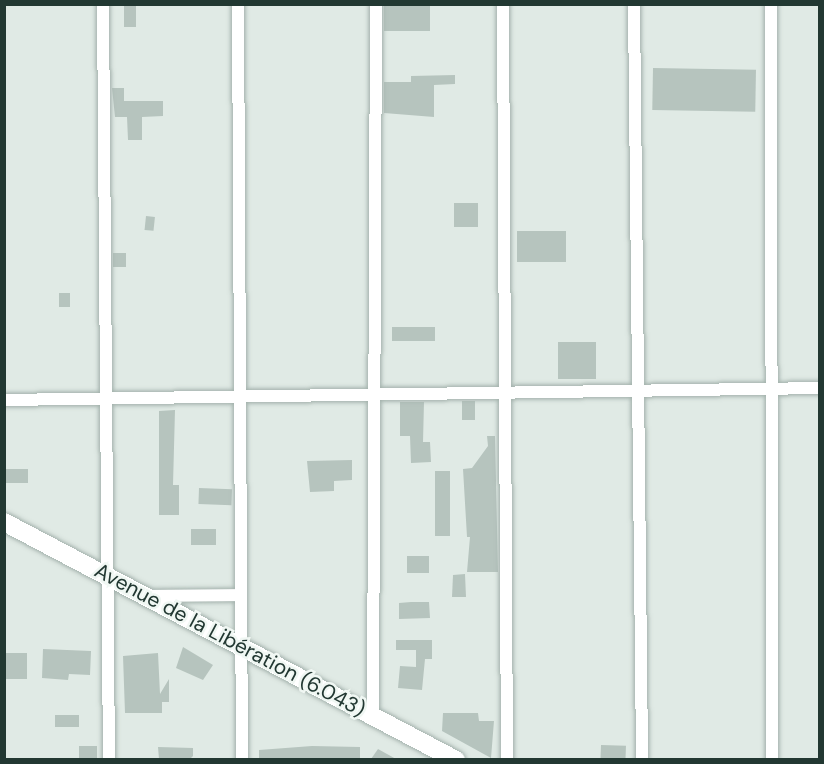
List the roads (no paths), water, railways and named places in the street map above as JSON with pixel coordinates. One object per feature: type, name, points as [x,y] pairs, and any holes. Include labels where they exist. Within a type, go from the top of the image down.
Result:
[{"type":"main road","name":"Avenue de la Libération (6.043)","points":[[4,522],[456,759]]},
{"type":"main road","points":[[423,742],[438,759]]},
{"type":"street","points":[[103,4],[109,759]]},
{"type":"street","points":[[238,4],[242,759]]},
{"type":"street","points":[[373,716],[376,4]]},
{"type":"street","points":[[503,4],[507,759]]},
{"type":"street","points":[[634,4],[636,391],[642,759]]},
{"type":"street","points":[[771,4],[771,759]]},
{"type":"street","points":[[4,400],[819,388]]},
{"type":"street","points":[[145,596],[241,595]]}]
